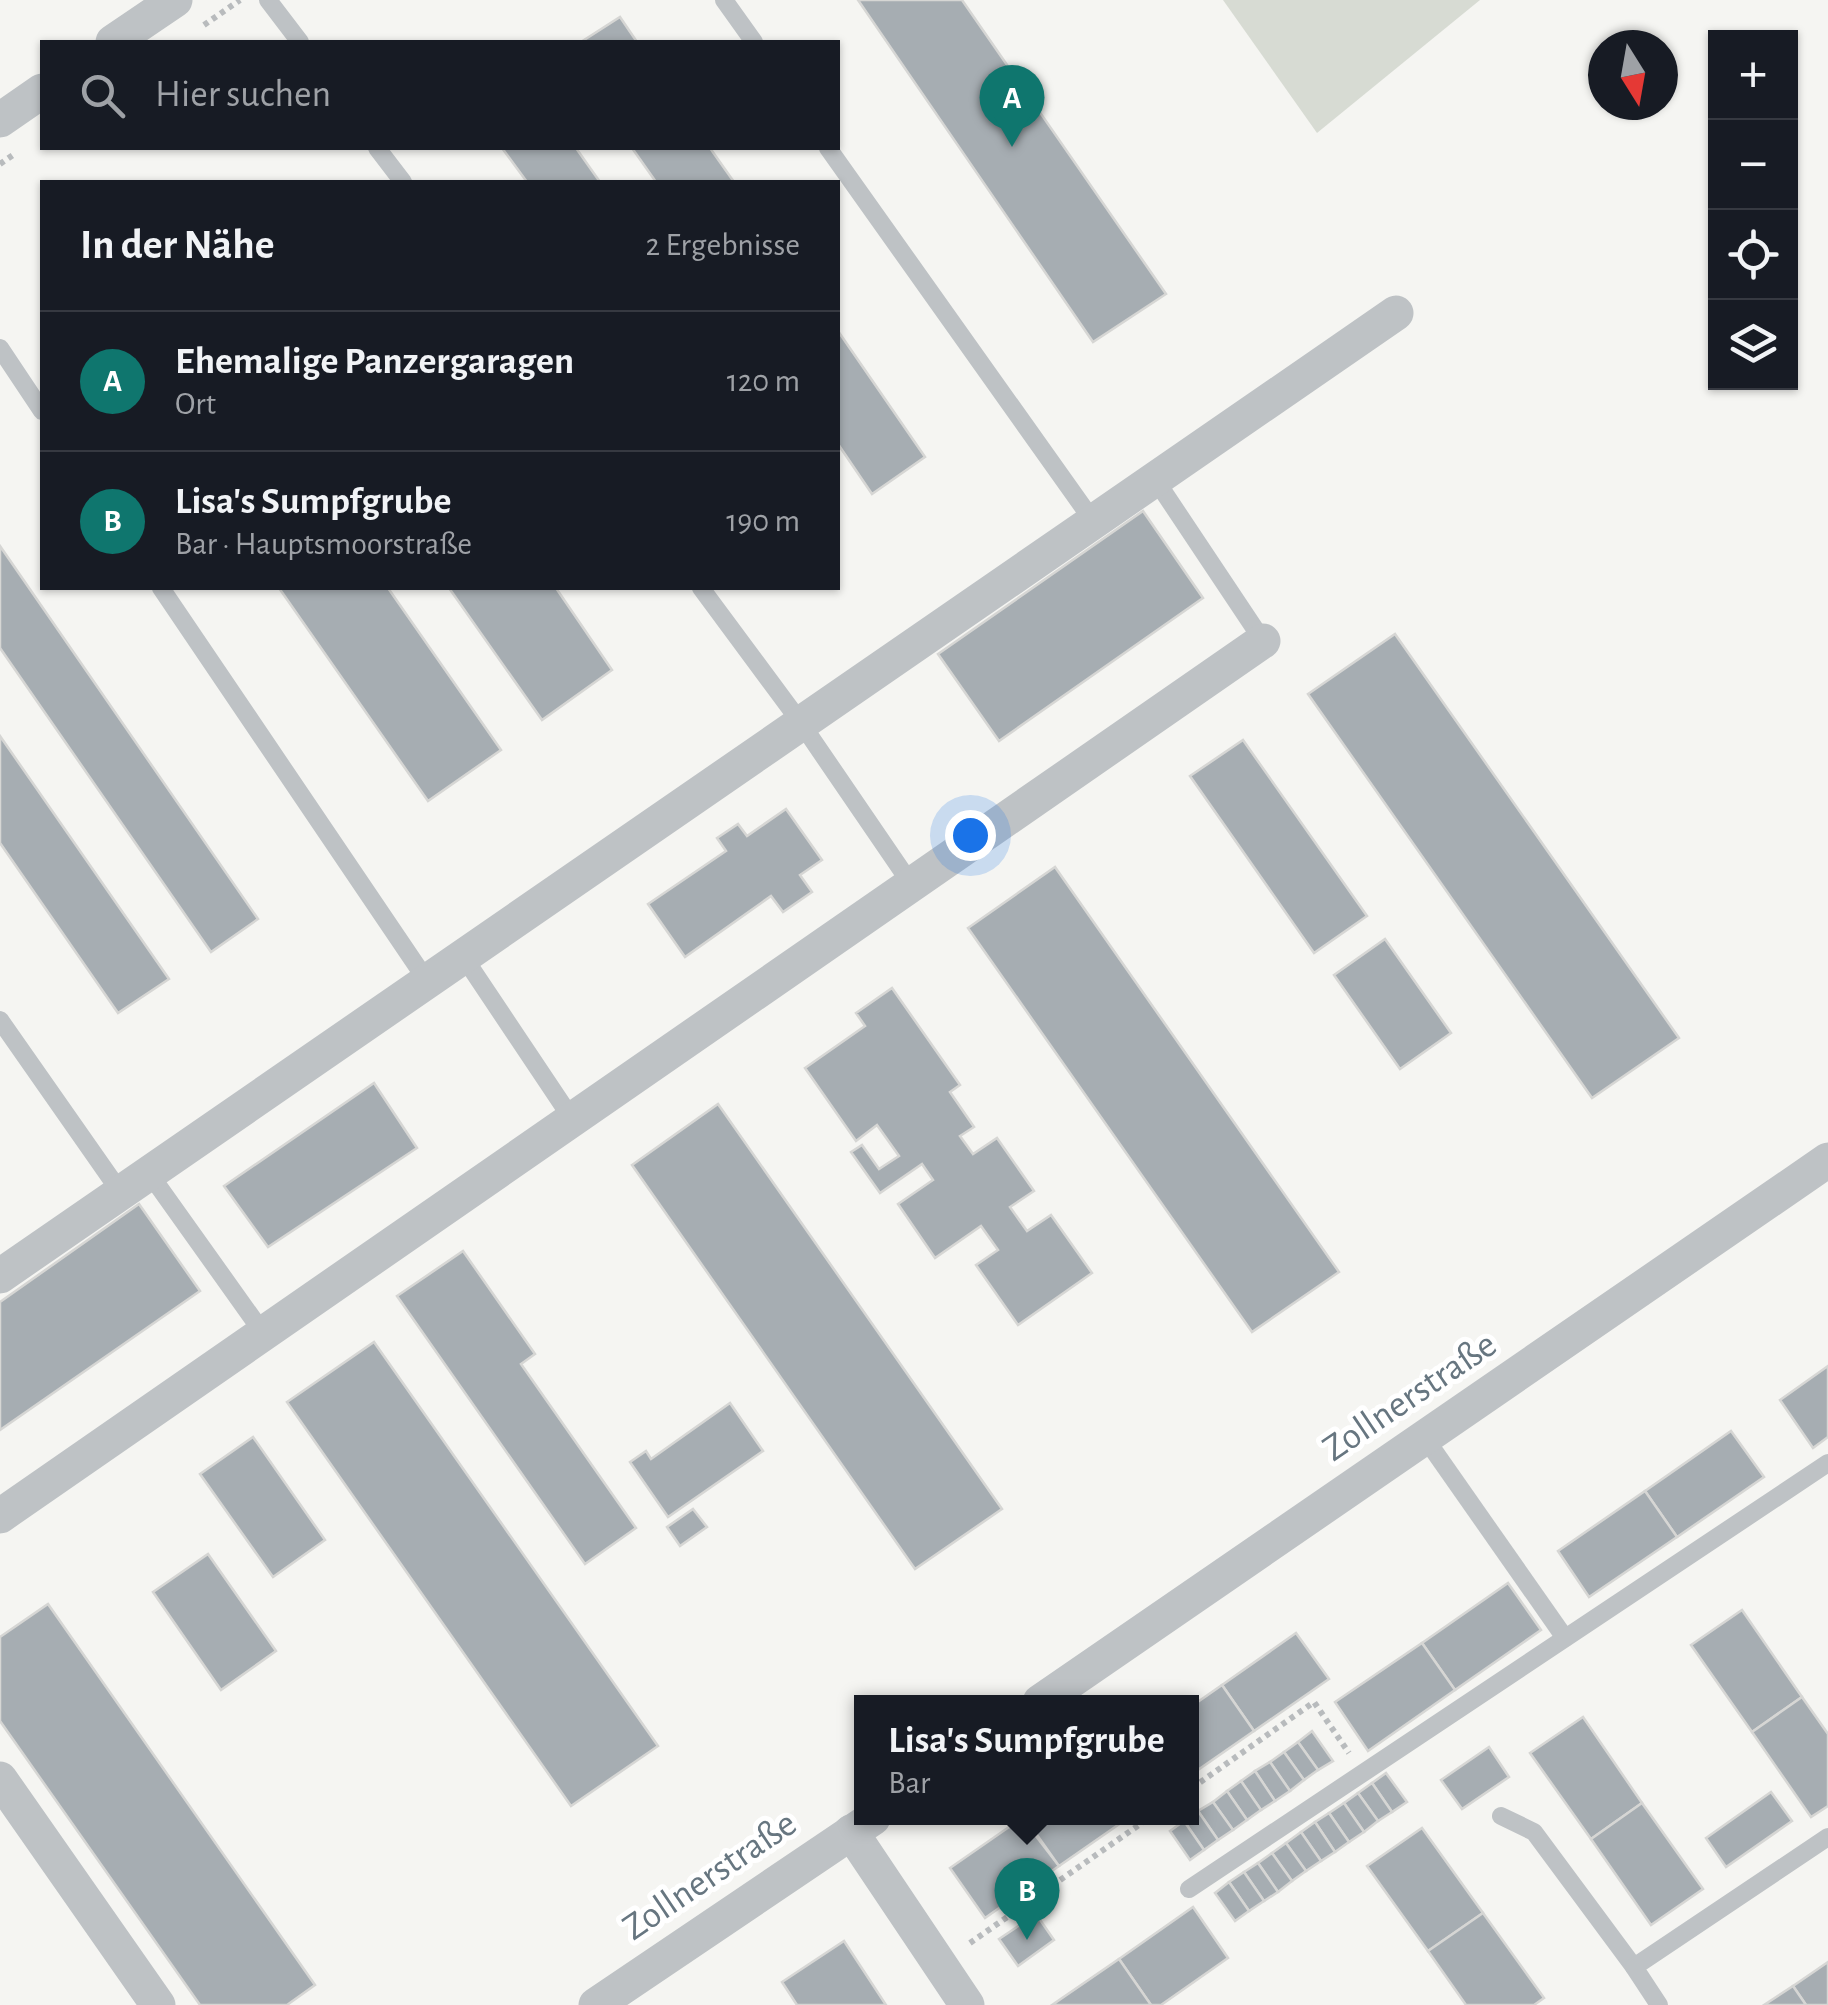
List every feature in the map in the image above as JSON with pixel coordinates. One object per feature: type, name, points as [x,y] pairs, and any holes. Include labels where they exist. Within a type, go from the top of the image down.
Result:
[{"type":"street","points":[[116,40],[175,0]]},
{"type":"street","points":[[0,120],[40,92]]},
{"type":"street","points":[[0,1276],[1396,313]]},
{"type":"street","points":[[0,1516],[1262,641]]},
{"type":"street","name":"Zollnerstraße","points":[[1050,1695],[1828,1160]]},
{"type":"street","points":[[0,1778],[158,2005]]},
{"type":"street","points":[[862,1825],[967,2005]]},
{"type":"street","name":"Zollnerstraße","points":[[596,2005],[862,1825]]},
{"type":"lane","points":[[268,0],[298,40]]},
{"type":"lane","points":[[724,0],[753,40]]},
{"type":"lane","points":[[379,150],[401,180]]},
{"type":"lane","points":[[829,150],[1093,522]]},
{"type":"lane","points":[[0,348],[40,408]]},
{"type":"lane","points":[[1155,479],[1262,641]]},
{"type":"lane","points":[[163,590],[427,982]]},
{"type":"lane","points":[[702,590],[801,723],[912,884]]},
{"type":"lane","points":[[463,956],[572,1119]]},
{"type":"lane","points":[[0,1020],[263,1333]]},
{"type":"lane","points":[[1425,1438],[1566,1638]]},
{"type":"lane","points":[[1189,1889],[1828,1463]]},
{"type":"lane","points":[[1501,1816],[1534,1832],[1659,2005]]},
{"type":"lane","points":[[1634,1967],[1828,1837]]},
{"type":"path","points":[[1199,1783],[1314,1702],[1364,1774]]},
{"type":"path","points":[[990,1929],[1139,1825]]},
{"type":"shaded area","points":[[1223,0],[1480,0],[1317,133]]},
{"type":"building","points":[[858,0],[962,0],[1166,294],[1093,342]]},
{"type":"building","points":[[620,17],[636,40],[584,40]]},
{"type":"building","points":[[503,150],[577,150],[599,180],[526,180]]},
{"type":"building","points":[[633,150],[711,150],[733,180],[655,180]]},
{"type":"building","points":[[840,334],[925,457],[872,494],[840,447]]},
{"type":"building","points":[[1143,511],[1203,598],[999,741],[938,654]]},
{"type":"building","points":[[0,546],[258,919],[211,952],[0,648]]},
{"type":"building","points":[[280,590],[389,590],[501,750],[428,801]]},
{"type":"building","points":[[450,590],[557,590],[612,670],[542,720]]},
{"type":"building","points":[[1395,634],[1679,1038],[1592,1098],[1308,694]]},
{"type":"building","points":[[0,736],[169,979],[118,1013],[0,843]]},
{"type":"building","points":[[1243,740],[1367,916],[1314,953],[1190,776]]},
{"type":"building","points":[[786,809],[822,860],[800,875],[812,892],[783,912],[771,896],[685,957],[648,904],[726,851],[717,838],[738,824],[747,836]]},
{"type":"building","points":[[1055,867],[1339,1272],[1252,1332],[968,928]]},
{"type":"building","points":[[1385,939],[1451,1033],[1400,1069],[1334,975]]},
{"type":"building","points":[[892,988],[960,1085],[950,1092],[974,1127],[960,1136],[973,1154],[997,1138],[1034,1191],[1010,1207],[1027,1231],[1051,1215],[1092,1273],[1018,1325],[976,1265],[998,1250],[981,1226],[935,1258],[898,1204],[933,1180],[922,1164],[880,1193],[851,1152],[862,1145],[879,1169],[899,1156],[877,1125],[856,1141],[805,1068],[865,1026],[856,1013]]},
{"type":"building","points":[[374,1083],[417,1148],[268,1247],[224,1186]]},
{"type":"building","points":[[718,1104],[1002,1509],[915,1569],[632,1165]]},
{"type":"building","points":[[139,1204],[200,1291],[0,1430],[0,1302]]},
{"type":"building","points":[[463,1251],[535,1354],[521,1364],[636,1528],[585,1564],[397,1296]]},
{"type":"building","points":[[374,1342],[658,1746],[571,1806],[287,1402]]},
{"type":"building","points":[[1828,1366],[1828,1437],[1813,1448],[1780,1400]]},
{"type":"building","points":[[730,1403],[763,1451],[668,1517],[630,1462],[646,1451],[651,1459]]},
{"type":"building","points":[[1731,1431],[1764,1477],[1677,1537],[1645,1491]]},
{"type":"building","points":[[253,1437],[325,1540],[273,1577],[200,1474]]},
{"type":"building","points":[[1645,1491],[1677,1537],[1589,1597],[1558,1551]]},
{"type":"building","points":[[693,1509],[707,1527],[680,1546],[667,1527]]},
{"type":"building","points":[[208,1554],[276,1651],[221,1690],[153,1592]]},
{"type":"building","points":[[1508,1583],[1541,1630],[1455,1690],[1422,1643]]},
{"type":"building","points":[[48,1604],[315,1985],[287,2005],[200,2005],[0,1721],[0,1637]]},
{"type":"building","points":[[1742,1610],[1802,1697],[1752,1732],[1691,1645]]},
{"type":"building","points":[[1296,1633],[1329,1679],[1254,1731],[1222,1685]]},
{"type":"building","points":[[1422,1643],[1455,1690],[1368,1751],[1335,1702]]},
{"type":"building","points":[[1222,1685],[1254,1731],[1199,1769],[1199,1701]]},
{"type":"building","points":[[1802,1697],[1828,1734],[1828,1806],[1811,1817],[1752,1732]]},
{"type":"building","points":[[1583,1717],[1642,1803],[1591,1839],[1530,1753]]},
{"type":"building","points":[[1312,1731],[1333,1761],[1318,1770],[1298,1742]]},
{"type":"building","points":[[1298,1742],[1318,1770],[1304,1780],[1284,1752]]},
{"type":"building","points":[[1489,1747],[1509,1777],[1462,1809],[1441,1780]]},
{"type":"building","points":[[1284,1752],[1304,1780],[1290,1791],[1270,1762]]},
{"type":"building","points":[[1270,1762],[1290,1791],[1275,1801],[1255,1771]]},
{"type":"building","points":[[1255,1771],[1275,1801],[1261,1810],[1241,1781]]},
{"type":"building","points":[[1386,1773],[1407,1802],[1392,1812],[1372,1783]]},
{"type":"building","points":[[1241,1781],[1261,1810],[1247,1820],[1227,1791]]},
{"type":"building","points":[[1372,1783],[1392,1812],[1378,1821],[1358,1793]]},
{"type":"building","points":[[1227,1791],[1247,1820],[1233,1830],[1213,1802]]},
{"type":"building","points":[[1771,1792],[1792,1821],[1726,1867],[1706,1838]]},
{"type":"building","points":[[1358,1793],[1378,1821],[1364,1832],[1344,1803]]},
{"type":"building","points":[[1213,1802],[1233,1830],[1218,1840],[1199,1810]]},
{"type":"building","points":[[1344,1803],[1364,1832],[1349,1842],[1329,1813]]},
{"type":"building","points":[[1642,1803],[1703,1889],[1651,1925],[1591,1839]]},
{"type":"building","points":[[1199,1812],[1218,1840],[1204,1850],[1187,1825],[1199,1825]]},
{"type":"building","points":[[1329,1813],[1349,1842],[1335,1852],[1315,1822]]},
{"type":"building","points":[[1315,1822],[1335,1852],[1321,1861],[1301,1832]]},
{"type":"building","points":[[1012,1825],[1027,1825],[1059,1866],[985,1918],[950,1868]]},
{"type":"building","points":[[1030,1825],[1118,1825],[1059,1866]]},
{"type":"building","points":[[1187,1825],[1204,1850],[1190,1860],[1170,1831]]},
{"type":"building","points":[[1422,1828],[1483,1913],[1428,1951],[1367,1866]]},
{"type":"building","points":[[1301,1832],[1321,1861],[1306,1871],[1286,1843]]},
{"type":"building","points":[[1286,1843],[1306,1871],[1292,1881],[1272,1853]]},
{"type":"building","points":[[1272,1853],[1292,1881],[1278,1892],[1258,1863]]},
{"type":"building","points":[[1258,1863],[1278,1892],[1264,1901],[1244,1872]]},
{"type":"building","points":[[1244,1872],[1264,1901],[1249,1911],[1229,1882]]},
{"type":"building","points":[[1229,1882],[1249,1911],[1235,1921],[1215,1893]]},
{"type":"building","points":[[1193,1907],[1228,1958],[1161,2005],[1151,2005],[1119,1959]]},
{"type":"building","points":[[1483,1913],[1544,1998],[1534,2005],[1466,2005],[1428,1951]]},
{"type":"building","points":[[1036,1914],[1054,1940],[1018,1966],[999,1939]]},
{"type":"building","points":[[844,1941],[886,2005],[797,2005],[782,1982]]},
{"type":"building","points":[[1119,1959],[1151,2005],[1052,2005]]},
{"type":"building","points":[[1828,1962],[1828,2005],[1806,2005],[1793,1986]]},
{"type":"building","points":[[1793,1986],[1806,2005],[1764,2005]]},
{"type":"place","name":"Ehemalige Panzergaragen","points":[[1012,147]]},
{"type":"place","name":"Lisa's Sumpfgrube","points":[[1027,1940]]}]
